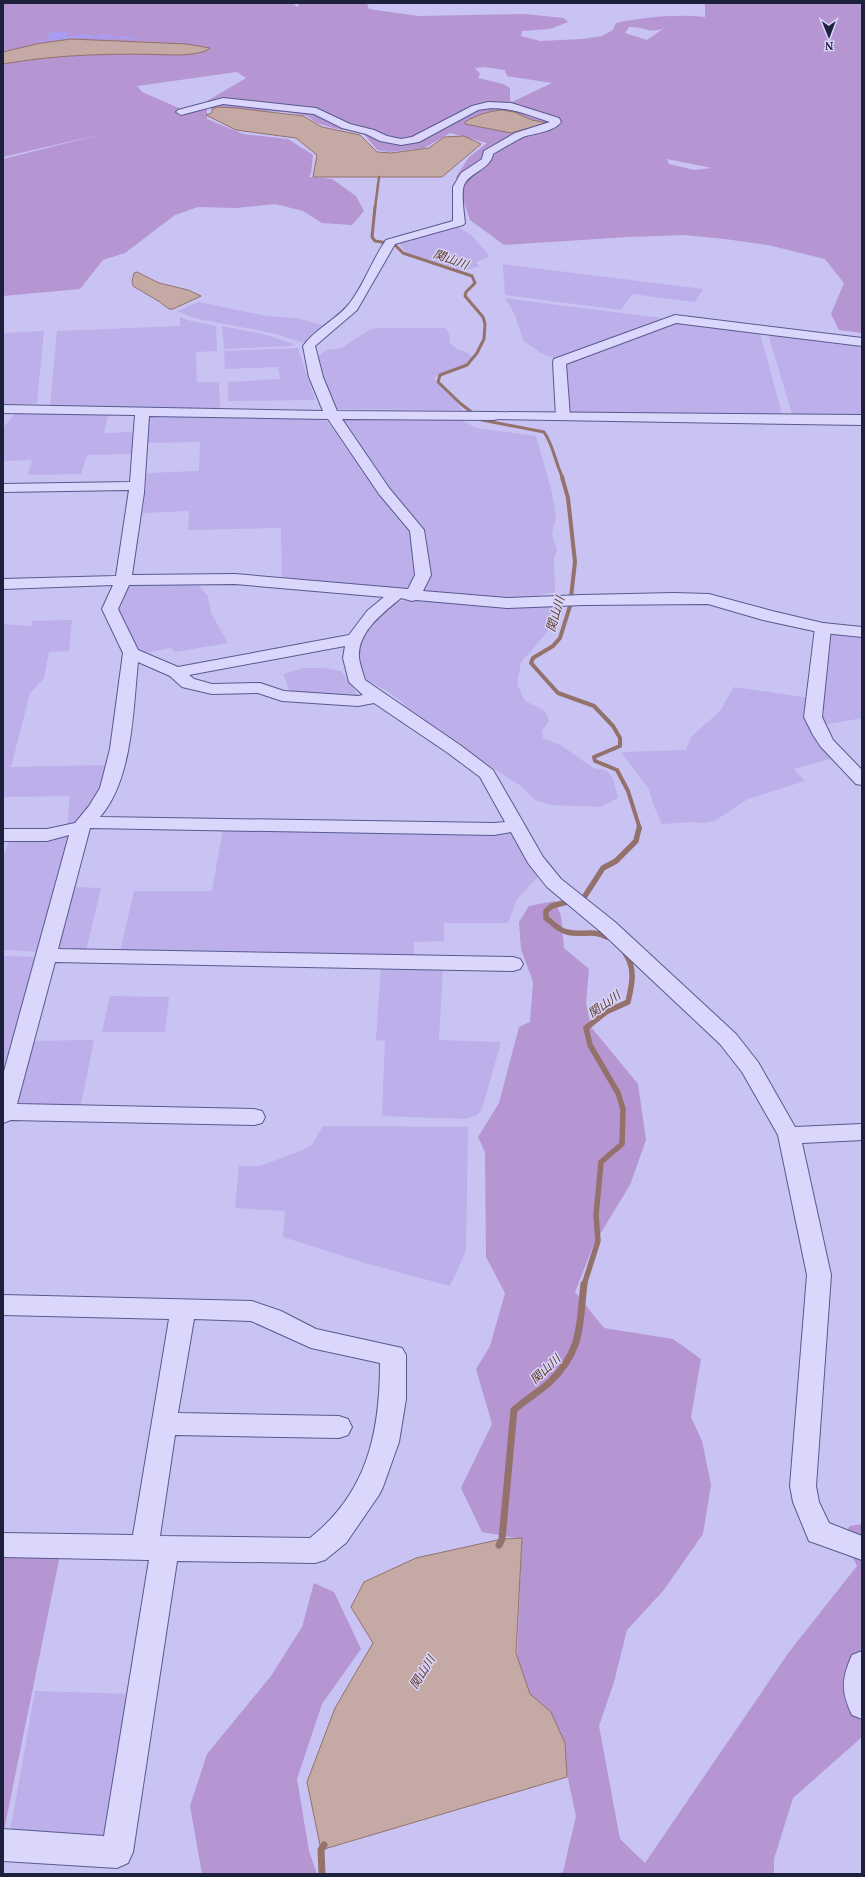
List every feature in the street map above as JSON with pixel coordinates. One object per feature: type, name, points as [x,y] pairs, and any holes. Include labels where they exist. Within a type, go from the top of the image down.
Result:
[{"type":"street","points":[[181,112],[223,101],[316,111],[346,126],[370,132],[384,139],[401,142],[415,140],[475,108],[488,105],[511,106],[555,120],[556,122],[552,125],[520,134],[502,143],[488,153],[487,160],[465,175],[458,192],[459,224],[425,231],[390,242],[380,262],[353,307],[316,338],[309,346],[316,377],[332,415],[384,491],[417,530],[421,552],[423,575],[405,595],[373,614],[354,639],[351,658],[358,682],[377,698],[454,749],[487,774],[535,859],[554,883],[608,927],[728,1039],[750,1067],[789,1135],[819,1275],[803,1486],[806,1502],[819,1532],[862,1548]]},
{"type":"street","points":[[563,417],[559,362],[675,319],[862,342]]},
{"type":"street","points":[[5,412],[143,412],[862,420]]},
{"type":"street","points":[[143,412],[139,428],[140,458],[137,486],[123,580],[110,608],[131,653],[119,749],[109,788],[97,809],[83,824],[3,1113],[254,1117]]},
{"type":"street","points":[[3,488],[137,486]]},
{"type":"street","points":[[3,584],[123,580],[235,579],[508,604],[583,600],[674,598],[709,599],[769,616],[823,628],[862,632]]},
{"type":"street","points":[[823,628],[813,717],[817,729],[831,751],[862,780]]},
{"type":"street","points":[[176,672],[248,661],[292,650],[354,639]]},
{"type":"street","points":[[131,653],[176,672],[188,683],[212,690],[260,688],[282,696],[358,701],[377,698]]},
{"type":"street","points":[[3,835],[47,835],[83,824],[494,829],[515,826]]},
{"type":"street","points":[[47,955],[513,964]]},
{"type":"street","points":[[789,1135],[862,1132]]},
{"type":"street","points":[[3,1305],[252,1311],[272,1318],[312,1338],[393,1355],[393,1399],[386,1442],[370,1486],[336,1534],[315,1551],[3,1545]]},
{"type":"street","points":[[3,1845],[117,1852],[155,1547],[165,1424],[173,1365],[183,1310]]},
{"type":"street","points":[[165,1424],[339,1427]]},
{"type":"street","points":[[862,1665],[857,1683],[862,1704]]},
{"type":"shaded area","points":[[3,3],[291,3],[298,7],[299,4],[295,3],[369,3],[367,4],[369,9],[418,16],[524,14],[564,18],[568,22],[550,29],[522,31],[521,36],[540,41],[582,39],[602,36],[613,30],[616,23],[638,19],[672,16],[705,17],[705,3],[862,3],[862,333],[839,330],[831,314],[844,283],[825,259],[768,245],[684,235],[504,245],[470,220],[456,177],[469,157],[487,143],[450,133],[424,148],[389,152],[377,150],[364,134],[333,128],[317,123],[307,116],[285,112],[207,108],[207,119],[243,134],[288,139],[313,155],[311,173],[309,177],[332,179],[356,196],[364,211],[352,225],[322,223],[303,211],[275,204],[236,208],[198,207],[175,215],[125,253],[103,260],[80,289],[3,296],[3,159],[107,133],[3,157]],"holes":[[[670,24],[647,40],[625,33],[629,27],[637,27],[648,30],[661,29]],[[484,67],[505,70],[507,76],[552,83],[512,102],[510,101],[510,88],[503,84],[478,78],[480,74],[475,68]],[[237,72],[246,78],[197,107],[186,111],[142,92],[137,86]],[[667,159],[712,168],[694,170],[669,164]]]},
{"type":"shaded area","points":[[457,226],[471,235],[488,254],[489,257],[476,262],[479,266],[464,271],[408,253],[400,246],[402,241]]},
{"type":"shaded area","points":[[503,264],[703,289],[695,302],[632,294],[621,310],[505,295]]},
{"type":"shaded area","points":[[505,298],[669,320],[559,360],[539,352],[523,340],[515,315]]},
{"type":"shaded area","points":[[199,302],[266,316],[296,318],[323,325],[304,343],[272,333],[194,318],[177,311]]},
{"type":"shaded area","points":[[180,317],[191,321],[216,326],[217,351],[196,352],[197,382],[219,382],[220,409],[50,406],[57,331],[180,326]]},
{"type":"shaded area","points":[[676,322],[760,333],[782,414],[569,412],[564,363]]},
{"type":"shaded area","points":[[222,326],[263,334],[294,344],[292,346],[224,349]]},
{"type":"shaded area","points":[[445,328],[449,334],[450,343],[457,349],[468,353],[472,358],[466,364],[443,372],[434,378],[438,384],[456,401],[462,410],[334,408],[325,387],[317,357],[327,350],[341,348],[371,329]]},
{"type":"shaded area","points":[[44,331],[37,402],[35,404],[3,404],[3,333]]},
{"type":"shaded area","points":[[773,333],[862,344],[862,416],[792,414],[769,337]]},
{"type":"shaded area","points":[[298,348],[315,400],[228,401],[228,382],[280,379],[278,367],[225,369],[224,351]]},
{"type":"shaded area","points":[[15,413],[108,415],[104,433],[133,432],[136,454],[87,455],[81,474],[28,475],[32,460],[3,461],[3,428]]},
{"type":"shaded area","points":[[151,416],[325,418],[383,500],[409,528],[413,536],[418,568],[414,582],[401,590],[282,581],[281,528],[188,530],[189,511],[143,513],[147,473],[199,471],[200,442],[146,443],[146,423]]},
{"type":"shaded area","points":[[341,419],[460,419],[476,428],[536,436],[552,493],[556,517],[552,534],[557,550],[554,558],[555,592],[525,598],[481,598],[422,593],[428,576],[429,558],[426,537],[414,518],[390,494]]},
{"type":"shaded area","points":[[197,584],[208,596],[211,613],[228,643],[175,652],[171,648],[145,653],[138,648],[116,607],[128,585]]},
{"type":"shaded area","points":[[418,600],[519,608],[554,606],[559,610],[544,636],[521,662],[517,684],[525,701],[545,711],[549,721],[542,731],[543,738],[562,746],[593,768],[606,770],[613,778],[618,798],[601,807],[552,805],[535,800],[521,786],[477,758],[448,736],[416,717],[403,703],[387,691],[364,679],[357,663],[363,640],[373,624],[390,604],[399,601]]},
{"type":"shaded area","points":[[72,620],[69,651],[49,652],[44,678],[30,693],[11,767],[108,765],[105,788],[78,822],[67,826],[70,796],[3,797],[3,624],[31,626],[32,621]]},
{"type":"shaded area","points":[[833,633],[862,636],[862,718],[824,725],[822,712],[830,635]]},
{"type":"shaded area","points":[[303,668],[324,668],[341,671],[358,695],[351,698],[291,694],[283,674]]},
{"type":"shaded area","points":[[734,687],[809,698],[817,739],[831,759],[794,769],[805,781],[748,799],[716,820],[706,823],[692,822],[662,824],[653,804],[649,789],[622,754],[624,752],[686,750],[691,737],[720,711]]},
{"type":"shaded area","points":[[223,829],[511,832],[538,877],[517,899],[508,923],[444,923],[444,941],[413,942],[415,958],[120,952],[134,891],[212,891]]},
{"type":"shaded area","points":[[70,835],[42,952],[3,950],[3,859],[9,841],[60,838]]},
{"type":"shaded area","points":[[72,887],[101,888],[86,951],[56,950]]},
{"type":"shaded area","points":[[555,901],[561,916],[564,948],[589,969],[586,1003],[591,1027],[638,1084],[646,1140],[630,1185],[594,1244],[575,1292],[604,1328],[673,1339],[701,1359],[691,1417],[702,1441],[711,1485],[703,1534],[663,1591],[627,1630],[614,1682],[599,1726],[620,1839],[645,1863],[789,1652],[857,1566],[842,1536],[850,1526],[862,1524],[862,1737],[793,1798],[774,1859],[774,1874],[557,1874],[563,1872],[576,1816],[567,1774],[565,1743],[530,1694],[517,1657],[522,1539],[482,1532],[461,1488],[492,1424],[476,1369],[490,1346],[505,1293],[486,1257],[485,1152],[478,1137],[499,1103],[519,1027],[530,1022],[533,982],[521,949],[519,922],[529,906]]},
{"type":"shaded area","points":[[3,956],[40,957],[3,1087]]},
{"type":"shaded area","points":[[381,966],[443,967],[439,1040],[501,1042],[482,1109],[477,1115],[465,1119],[382,1116],[385,1041],[376,1040]]},
{"type":"shaded area","points":[[110,996],[169,997],[165,1032],[102,1032]]},
{"type":"shaded area","points":[[94,1040],[80,1109],[11,1109],[29,1041]]},
{"type":"shaded area","points":[[323,1126],[468,1127],[466,1251],[450,1286],[365,1263],[283,1237],[285,1211],[235,1208],[239,1166],[260,1166],[311,1146]]},
{"type":"shaded area","points":[[3,1555],[60,1555],[3,1835]]},
{"type":"shaded area","points":[[314,1583],[334,1592],[361,1649],[322,1704],[297,1779],[309,1851],[317,1874],[202,1874],[190,1806],[207,1754],[271,1676],[302,1627]]},
{"type":"shaded area","points":[[35,1691],[131,1694],[108,1841],[9,1838]]},
{"type":"sand","points":[[50,33],[70,33],[65,37],[85,34],[94,36],[102,34],[109,35],[111,37],[127,36],[143,39],[72,38],[42,42],[36,41],[50,37],[48,34]]},
{"type":"water","points":[[71,39],[187,44],[210,48],[204,52],[188,54],[67,56],[3,64],[3,52],[36,44]]},
{"type":"water","points":[[217,107],[303,116],[322,127],[360,135],[377,152],[391,153],[429,148],[444,137],[464,136],[481,144],[442,177],[313,177],[317,155],[296,138],[236,130],[206,115],[212,113],[212,109]]},
{"type":"water","points":[[502,110],[514,112],[532,120],[548,123],[511,133],[465,124],[465,122],[478,115]]},
{"type":"water","points":[[137,272],[159,283],[188,290],[201,296],[173,309],[169,309],[133,286],[132,281],[134,273]]},
{"type":"water","points":[[522,1538],[516,1653],[530,1694],[551,1712],[565,1743],[567,1777],[321,1850],[307,1782],[335,1708],[373,1643],[351,1607],[364,1582],[416,1558],[502,1539]]},
{"type":"waterway","name":"関山川","points":[[375,208],[379,177]]},
{"type":"waterway","name":"関山川","points":[[375,207],[372,237],[375,241],[394,244],[403,253],[472,276],[475,283],[466,292],[465,296],[483,317],[485,324],[484,339],[477,353],[467,365],[440,375],[438,382],[461,404],[482,420],[544,432],[550,443],[563,478]]},
{"type":"waterway","name":"関山川","points":[[562,477],[568,498],[575,562],[570,606],[560,638],[553,646],[533,658],[531,663],[558,693],[594,706],[613,726],[620,738],[620,746],[594,757],[595,761],[617,770],[628,791],[640,829]]},
{"type":"waterway","name":"関山川","points":[[579,899],[583,899],[603,868],[616,861],[636,841],[639,828]]},
{"type":"waterway","name":"関山川","points":[[571,901],[552,906],[546,911],[546,918],[564,931],[572,933],[597,933],[607,937]]},
{"type":"waterway","name":"関山川","points":[[584,1285],[598,1241],[596,1215],[601,1162],[622,1144],[623,1109],[618,1093],[590,1045],[586,1028],[606,1012],[628,1002],[632,983],[632,971],[631,965],[625,953]]},
{"type":"waterway","name":"関山川","points":[[499,1545],[502,1539],[514,1410],[550,1382],[569,1359],[578,1336],[584,1284]]},
{"type":"waterway","name":"関山川","points":[[322,1874],[321,1850],[324,1845]]}]
